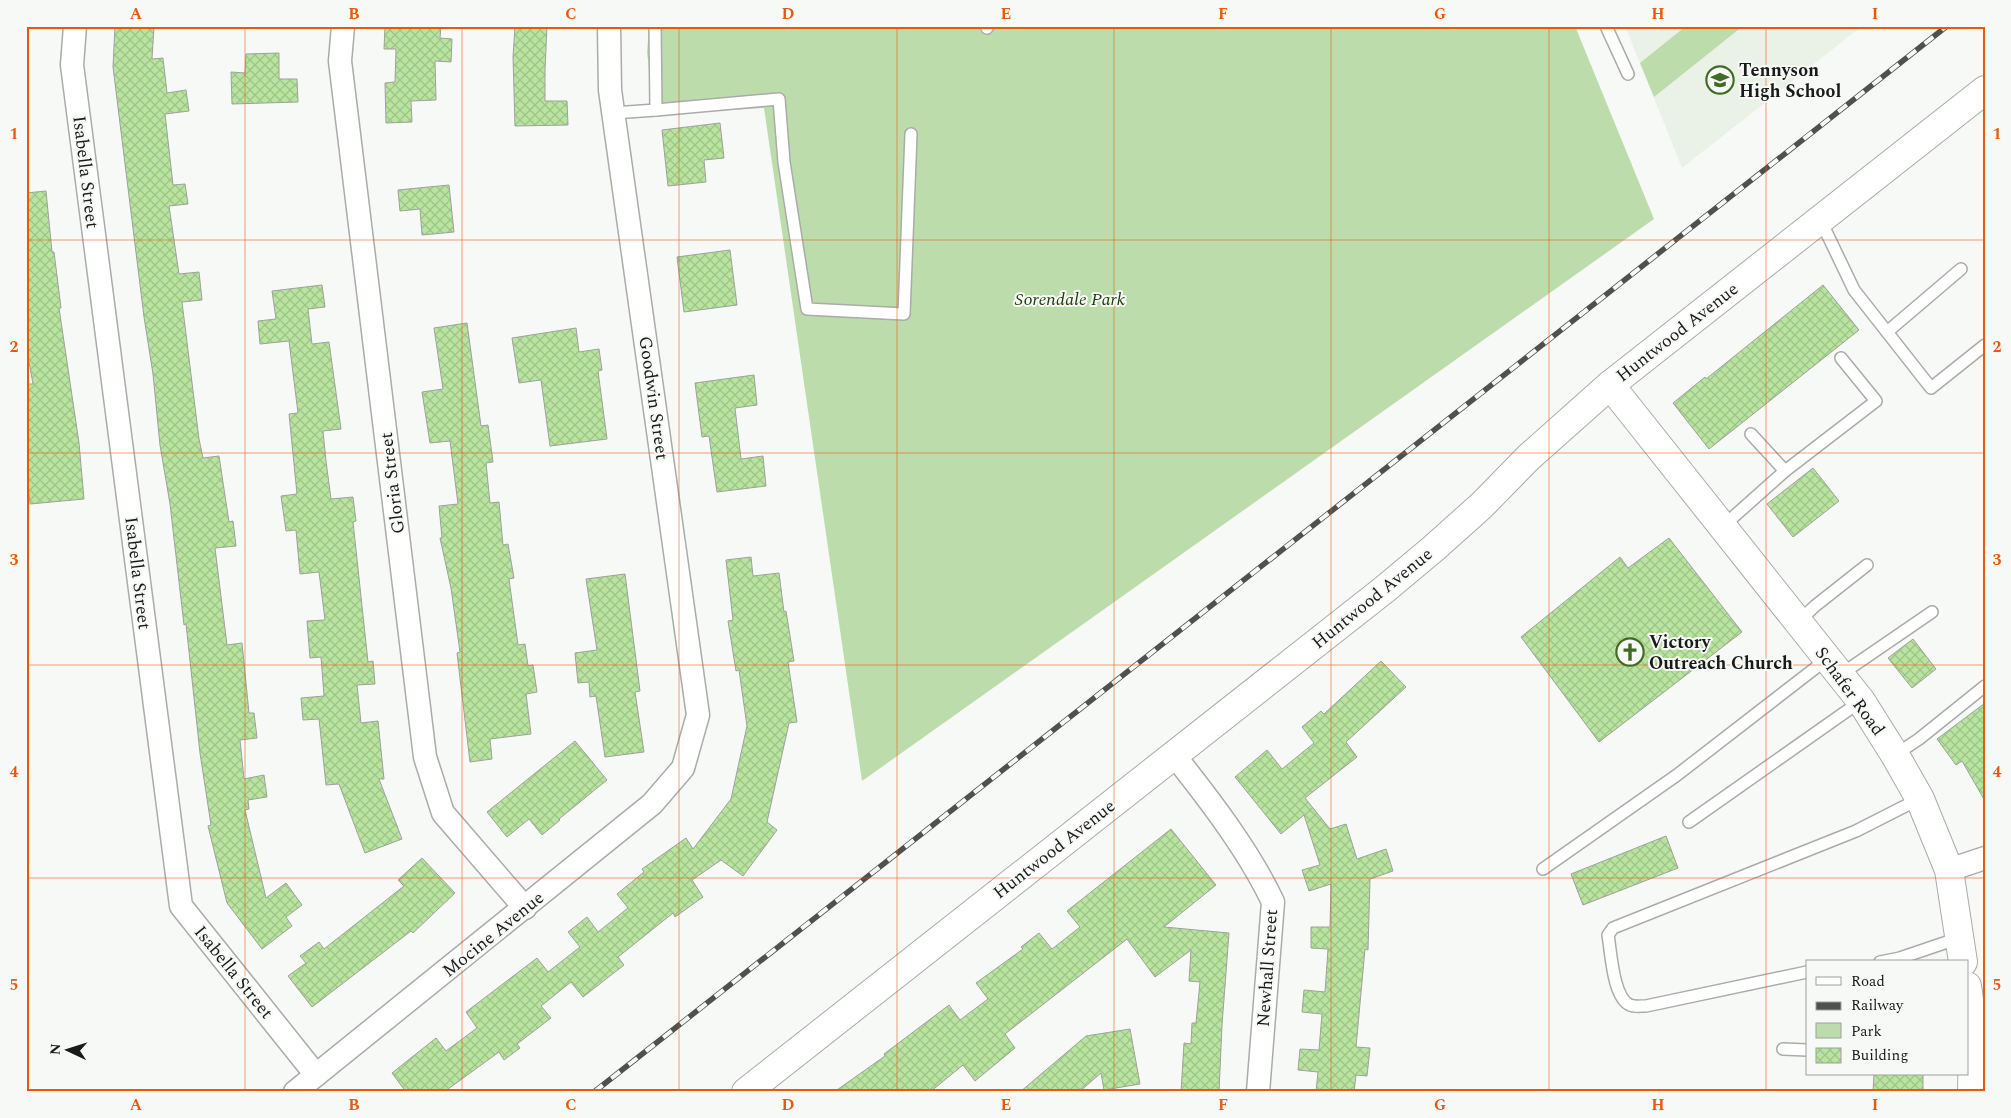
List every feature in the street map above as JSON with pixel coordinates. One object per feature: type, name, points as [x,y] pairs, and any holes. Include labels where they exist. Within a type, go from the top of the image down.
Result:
[{"type":"street","name":"Isabella Street","points":[[75,26],[72,65],[181,906],[316,1075]]},
{"type":"street","name":"Gloria Street","points":[[343,26],[340,61],[425,757],[443,812],[525,908]]},
{"type":"street","name":"Goodwin Street","points":[[609,26],[610,90],[698,715],[683,768]]},
{"type":"street","name":"Huntwood Avenue","points":[[746,1092],[1434,548],[1482,505],[1529,457],[1610,385],[1985,90]]},
{"type":"street","name":"Schafer Road","points":[[1610,385],[1861,701],[1895,755],[1920,799],[1949,870],[1961,950]]},
{"type":"street","name":"Newhall Street","points":[[1174,754],[1261,876],[1273,902],[1258,1092]]},
{"type":"street","name":"Mocine Avenue","points":[[295,1092],[652,804],[683,768]]},
{"type":"street","points":[[1949,870],[1985,858]]},
{"type":"street","points":[[1972,1092],[1970,1053],[1974,999]]},
{"type":"lane","points":[[655,26],[656,110]]},
{"type":"lane","points":[[1606,26],[1628,74]]},
{"type":"lane","points":[[613,113],[779,99],[784,162],[807,309],[904,314],[911,134]]},
{"type":"lane","points":[[1820,219],[1854,290],[1931,388],[1985,345]]},
{"type":"lane","points":[[1887,332],[1961,269]]},
{"type":"lane","points":[[1722,527],[1785,471],[1876,401],[1841,358]]},
{"type":"lane","points":[[1751,434],[1785,471]]},
{"type":"lane","points":[[1798,622],[1815,606],[1867,565]]},
{"type":"lane","points":[[1543,869],[1834,667],[1932,612]]},
{"type":"lane","points":[[1895,755],[1919,739],[1985,686]]},
{"type":"lane","points":[[1689,822],[1861,701]]},
{"type":"lane","points":[[1806,972],[1646,1006],[1631,1006],[1624,1001],[1618,990],[1608,935],[1613,928],[1856,831],[1920,799]]},
{"type":"lane","points":[[1890,960],[1961,950]]},
{"type":"lane","points":[[1783,1050],[1806,1050]]},
{"type":"shaded area","name":"Tennyson High School","points":[[1625,26],[1862,26],[1682,168]]},
{"type":"green space","name":"Sorendale Park","points":[[649,26],[1575,26],[1654,219],[862,781],[764,108],[656,115],[647,53]]},
{"type":"green space","points":[[1686,26],[1743,26],[1654,97],[1640,63]]},
{"type":"building","points":[[115,26],[154,26],[152,59],[163,58],[167,93],[186,90],[189,111],[165,114],[173,185],[185,184],[188,204],[169,206],[179,274],[199,272],[202,300],[182,302],[199,439],[203,458],[219,456],[229,522],[233,521],[236,546],[215,548],[227,645],[242,643],[249,713],[254,713],[257,738],[240,740],[244,779],[264,775],[267,797],[248,800],[249,809],[245,810],[266,898],[286,883],[302,905],[286,917],[292,926],[262,949],[227,903],[208,826],[211,825],[200,753],[186,624],[184,625],[170,504],[160,445],[153,374],[144,317],[113,67]]},
{"type":"building","points":[[385,26],[441,26],[440,38],[452,39],[451,62],[435,61],[436,100],[411,101],[412,122],[386,123],[385,83],[395,82],[396,49],[384,49]]},
{"type":"building","points":[[515,26],[547,26],[545,101],[567,101],[568,125],[515,126],[513,57]]},
{"type":"building","points":[[279,53],[279,79],[297,79],[298,102],[232,104],[231,72],[245,73],[246,54]]},
{"type":"building","points":[[720,123],[724,158],[704,160],[706,182],[668,186],[662,130]]},
{"type":"building","points":[[449,185],[454,232],[422,235],[420,209],[400,211],[398,190]]},
{"type":"building","points":[[46,191],[52,252],[54,252],[61,308],[59,308],[79,443],[84,499],[30,504],[26,461],[26,384],[33,384],[26,345],[26,193]]},
{"type":"building","points":[[730,250],[737,305],[684,312],[677,257]]},
{"type":"building","points":[[322,285],[325,307],[308,309],[312,344],[329,342],[341,429],[323,431],[331,499],[353,497],[356,521],[353,522],[368,662],[373,661],[375,684],[357,685],[361,723],[378,721],[384,779],[379,779],[402,839],[365,853],[339,784],[326,785],[319,719],[303,720],[301,698],[324,696],[321,657],[310,658],[307,621],[325,620],[319,572],[300,574],[296,530],[286,531],[281,496],[297,494],[289,414],[298,413],[289,341],[260,344],[258,321],[276,319],[272,291]]},
{"type":"building","points":[[1823,285],[1859,330],[1709,449],[1673,403],[1705,377],[1706,379]]},
{"type":"building","points":[[467,323],[481,426],[488,425],[493,462],[486,463],[490,503],[499,502],[503,545],[508,544],[514,578],[509,579],[518,645],[525,644],[528,666],[533,665],[537,692],[526,694],[531,734],[490,739],[492,759],[470,762],[457,653],[460,652],[451,588],[440,538],[442,538],[439,506],[458,504],[450,441],[430,443],[422,392],[443,389],[434,328]]},
{"type":"building","points":[[576,328],[579,352],[599,349],[602,370],[598,371],[607,439],[550,446],[541,380],[519,383],[512,338]]},
{"type":"building","points":[[754,375],[757,405],[735,408],[741,459],[763,456],[766,486],[717,492],[709,436],[702,437],[695,383]]},
{"type":"building","points":[[1813,468],[1839,501],[1793,537],[1767,504]]},
{"type":"building","points":[[1669,538],[1742,632],[1599,742],[1521,637],[1620,557],[1628,568]]},
{"type":"building","points":[[751,557],[753,576],[779,573],[784,612],[786,611],[794,661],[788,662],[797,722],[789,723],[767,822],[777,830],[743,876],[721,860],[692,880],[703,897],[675,917],[673,913],[618,957],[624,965],[583,997],[571,982],[541,1006],[551,1018],[517,1044],[520,1048],[504,1060],[499,1052],[444,1092],[406,1092],[392,1073],[436,1038],[446,1051],[477,1028],[466,1012],[537,958],[548,972],[580,947],[568,932],[587,917],[598,932],[628,908],[617,894],[644,872],[642,869],[686,838],[693,849],[731,799],[747,726],[739,670],[736,671],[728,621],[733,620],[726,560]]},
{"type":"building","points":[[625,574],[640,691],[635,692],[644,752],[605,757],[596,696],[590,697],[589,682],[578,683],[575,653],[597,650],[586,579]]},
{"type":"building","points":[[1913,639],[1936,669],[1912,688],[1888,658]]},
{"type":"building","points":[[1381,661],[1406,687],[1346,742],[1357,757],[1305,798],[1330,829],[1346,824],[1357,859],[1386,849],[1393,871],[1370,879],[1368,950],[1365,949],[1356,1047],[1370,1048],[1367,1076],[1356,1075],[1354,1092],[1316,1092],[1318,1072],[1298,1070],[1300,1049],[1319,1050],[1322,1014],[1302,1012],[1304,990],[1325,992],[1328,949],[1311,948],[1311,927],[1330,927],[1331,884],[1309,891],[1302,870],[1320,865],[1304,815],[1281,834],[1235,777],[1267,750],[1282,769],[1314,743],[1302,727],[1321,711],[1324,714]]},
{"type":"building","points":[[1985,703],[1985,801],[1962,761],[1956,765],[1937,739]]},
{"type":"building","points":[[575,741],[607,780],[542,835],[529,819],[507,837],[487,812]]},
{"type":"building","points":[[1171,829],[1216,885],[1164,927],[1229,933],[1219,1092],[1181,1092],[1184,1043],[1191,1044],[1192,1023],[1196,1023],[1200,982],[1189,981],[1191,950],[1155,977],[1127,939],[1005,1034],[1015,1048],[975,1081],[963,1065],[930,1092],[834,1092],[885,1056],[884,1054],[949,1005],[960,1020],[988,999],[976,983],[1023,949],[1021,947],[1039,933],[1052,949],[1080,927],[1067,911]]},
{"type":"building","points":[[1666,836],[1678,868],[1583,905],[1571,874]]},
{"type":"building","points":[[422,858],[455,893],[413,933],[411,931],[312,1007],[288,976],[306,963],[300,956],[319,942],[324,949],[404,886],[398,880]]},
{"type":"building","points":[[1130,1029],[1140,1084],[1104,1090],[1101,1073],[1079,1092],[1020,1092],[1086,1036]]},
{"type":"building","points":[[1874,1076],[1923,1076],[1923,1092],[1873,1092]]},
{"type":"railway","points":[[594,1092],[1947,26]]},
{"type":"place","name":"Tennyson High School","points":[[1720,80]]},
{"type":"place","name":"Victory Outreach Church","points":[[1630,652]]}]
